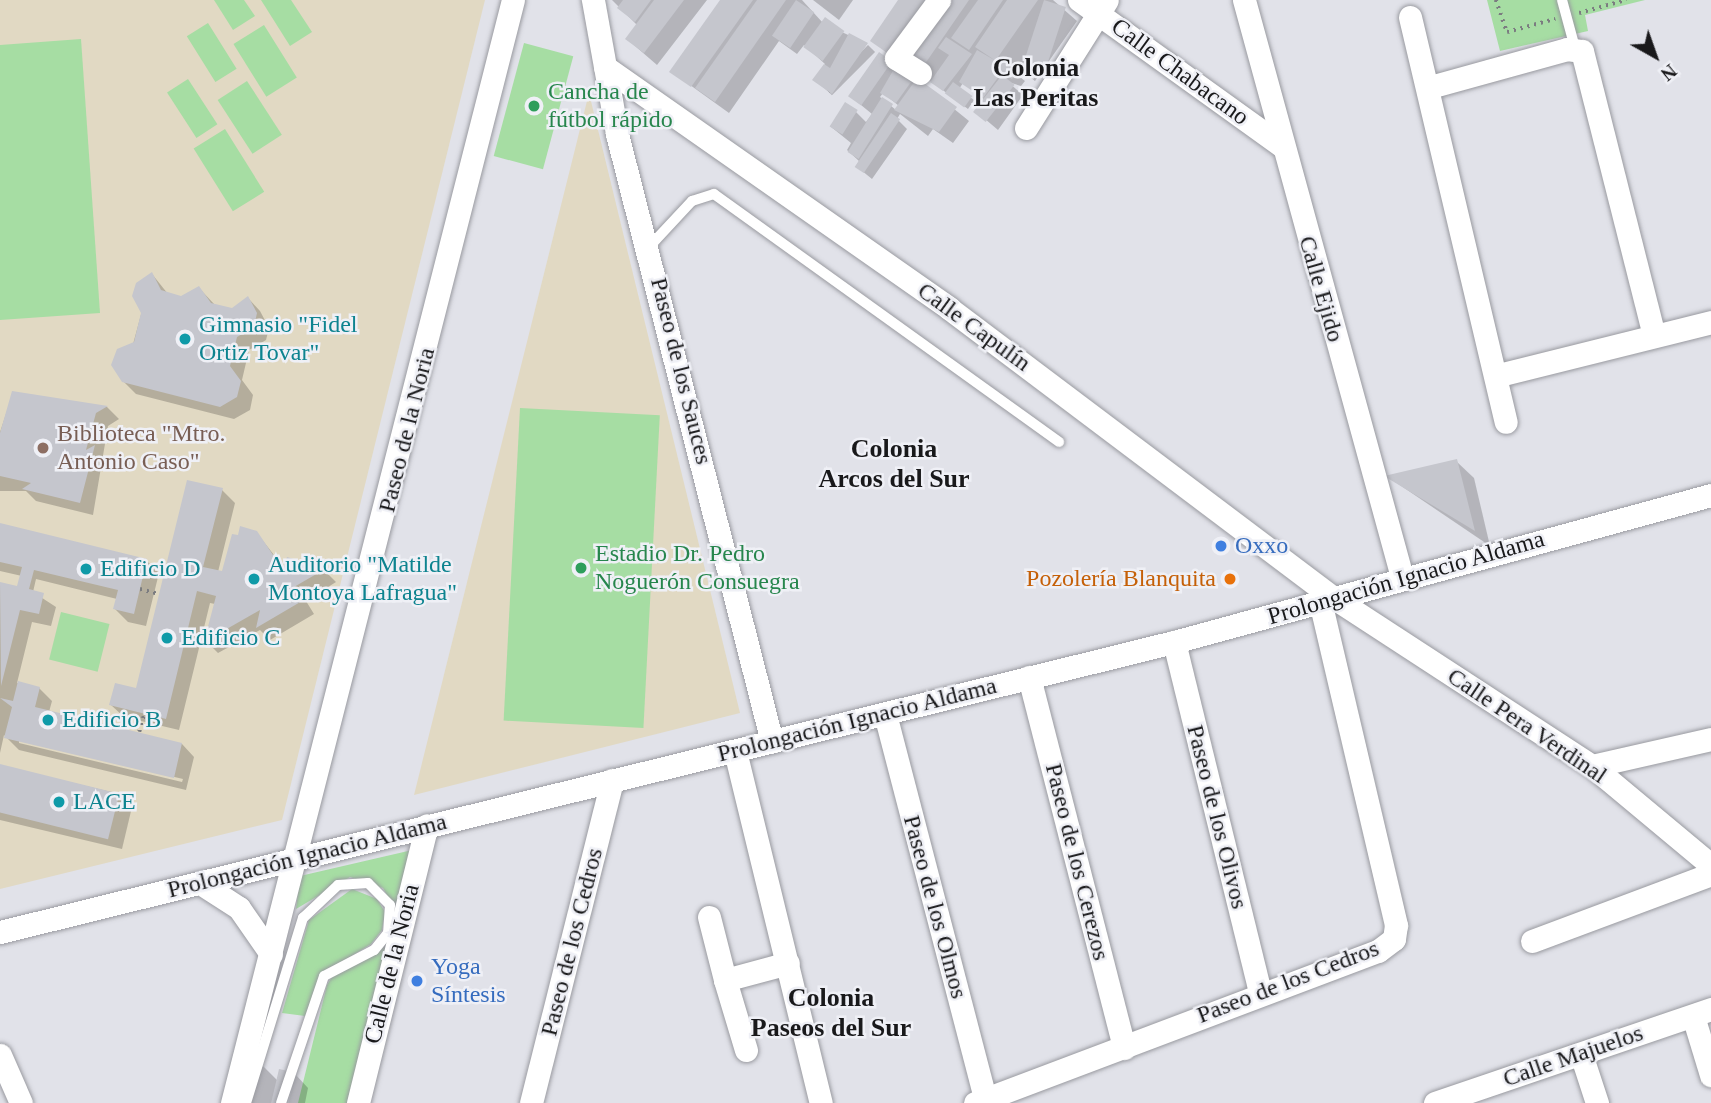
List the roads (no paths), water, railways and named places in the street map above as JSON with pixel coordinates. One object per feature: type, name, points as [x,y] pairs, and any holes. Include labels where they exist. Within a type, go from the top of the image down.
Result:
[{"type":"street","name":"Paseo de la Noria","points":[[296,859],[513,0]]},
{"type":"street","name":"Paseo de los Sauces","points":[[593,0],[605,67],[772,743]]},
{"type":"street","points":[[920,74],[896,58],[939,0]]},
{"type":"street","name":"Calle Ejido","points":[[1244,0],[1281,145],[1402,577]]},
{"type":"street","points":[[1026,128],[1095,4]]},
{"type":"street","name":"Calle Chabacano","points":[[1095,4],[1281,145]]},
{"type":"street","points":[[1410,18],[1430,87],[1499,375],[1506,422]]},
{"type":"street","points":[[1430,87],[1575,48],[1582,51],[1654,335]]},
{"type":"street","name":"Calle Capulín","points":[[605,67],[950,309],[1327,599]]},
{"type":"street","points":[[1499,375],[1711,322]]},
{"type":"street","name":"Prolongación Ignacio Aldama","points":[[0,932],[1174,642],[1402,577],[1711,495]]},
{"type":"street","name":"Calle Pera Verdinal","points":[[1327,599],[1592,766],[1711,865]]},
{"type":"street","name":"Paseo de los Cedros","points":[[980,1101],[1124,1048],[1260,991],[1378,951],[1394,939],[1396,925],[1327,599]]},
{"type":"street","name":"Paseo de los Olivos","points":[[1174,642],[1260,991]]},
{"type":"street","name":"Paseo de los Cerezos","points":[[1029,677],[1124,1048]]},
{"type":"street","name":"Paseo de los Olmos","points":[[885,714],[980,1101]]},
{"type":"street","points":[[1592,766],[1711,739]]},
{"type":"street","points":[[735,751],[821,1103]]},
{"type":"street","name":"Paseo de los Cedros","points":[[531,1103],[612,780]]},
{"type":"street","name":"Calle de la Noria","points":[[358,1103],[427,825]]},
{"type":"street","points":[[232,1103],[296,859]]},
{"type":"street","points":[[1532,941],[1711,874]]},
{"type":"street","points":[[202,884],[239,908],[271,954]]},
{"type":"street","points":[[709,917],[746,1050]]},
{"type":"street","points":[[725,980],[788,963]]},
{"type":"street","points":[[1702,1012],[1711,1075]]},
{"type":"street","name":"Calle Majuelos","points":[[1435,1103],[1702,1012]]},
{"type":"street","points":[[1581,1054],[1597,1103]]},
{"type":"street","points":[[0,1055],[21,1103]]},
{"type":"lane","points":[[1562,0],[1575,48]]},
{"type":"lane","points":[[650,246],[692,201],[714,194],[1059,442]]},
{"type":"lane","points":[[246,1103],[303,918],[338,885],[368,883],[390,905],[388,933],[373,950],[324,976],[281,1103]]},
{"type":"place","name":"Cancha de fútbol rápido","points":[[534,106]]},
{"type":"place","name":"Gimnasio \"Fidel Ortiz Tovar\"","points":[[185,339]]},
{"type":"place","name":"Biblioteca \"Mtro. Antonio Caso\"","points":[[43,448]]},
{"type":"place","name":"Oxxo","points":[[1221,546]]},
{"type":"place","name":"Estadio Dr. Pedro Noguerón Consuegra","points":[[581,568]]},
{"type":"place","name":"Edificio D","points":[[86,569]]},
{"type":"place","name":"Auditorio \"Matilde Montoya Lafragua\"","points":[[254,579]]},
{"type":"place","name":"Pozolería Blanquita","points":[[1230,579]]},
{"type":"place","name":"Edificio C","points":[[167,638]]},
{"type":"place","name":"Edificio B","points":[[48,720]]},
{"type":"place","name":"LACE","points":[[59,802]]},
{"type":"place","name":"Yoga Síntesis","points":[[417,981]]},
{"type":"district","name":"Colonia Las Peritas","points":[[1036,83]]},
{"type":"district","name":"Colonia Arcos del Sur","points":[[894,464]]},
{"type":"district","name":"Colonia Paseos del Sur","points":[[831,1013]]}]
